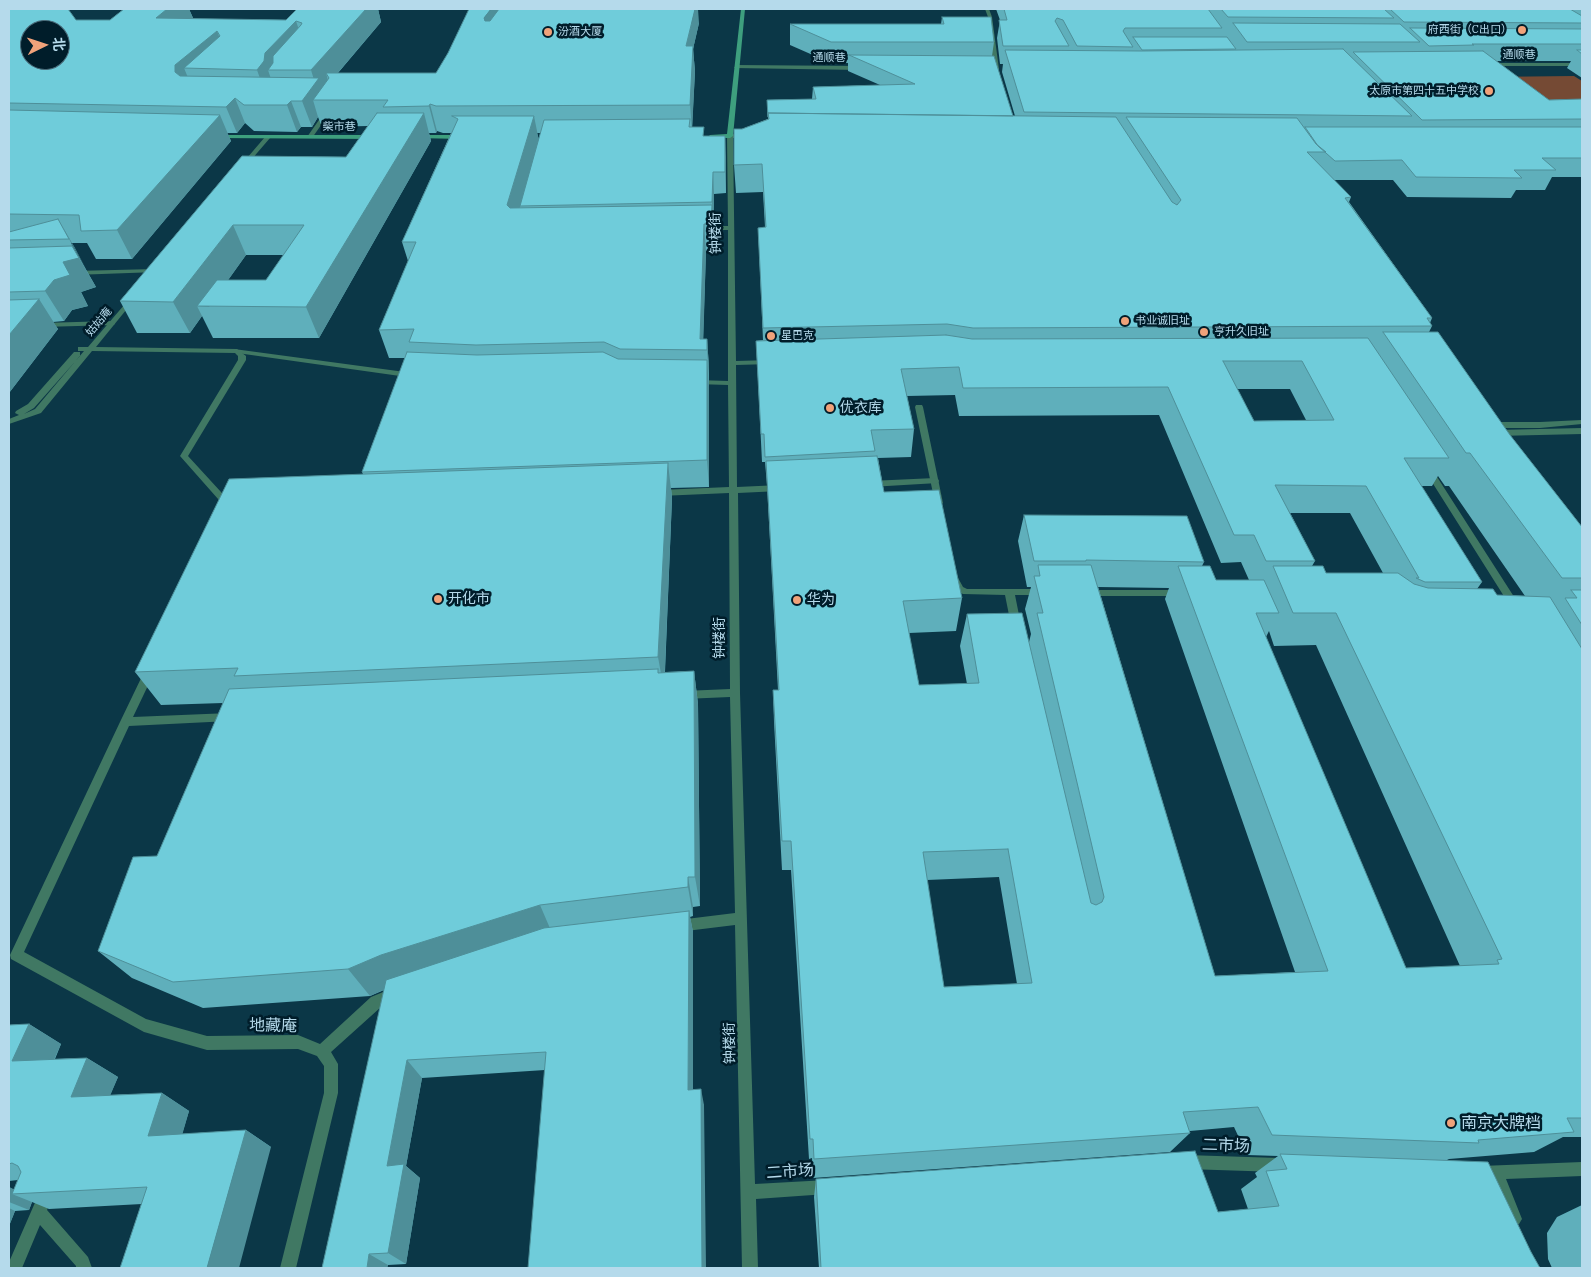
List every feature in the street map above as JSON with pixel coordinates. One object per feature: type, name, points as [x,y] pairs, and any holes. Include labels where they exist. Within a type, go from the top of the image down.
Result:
[{"type":"street","name":"钟楼街","points":[[743,9],[730,136],[735,693],[750,1268]]},
{"type":"street","points":[[987,9],[990,17],[998,76]]},
{"type":"street","name":"通顺巷","points":[[1487,65],[1582,65]]},
{"type":"street","name":"通顺巷","points":[[736,67],[872,68]]},
{"type":"street","points":[[986,68],[1005,68]]},
{"type":"street","points":[[310,138],[333,104]]},
{"type":"street","name":"柴市巷","points":[[211,136],[264,138],[377,137]]},
{"type":"street","points":[[701,136],[750,137]]},
{"type":"street","points":[[406,137],[475,137]]},
{"type":"street","points":[[451,146],[455,137]]},
{"type":"street","points":[[236,171],[264,138]]},
{"type":"street","points":[[694,228],[731,228]]},
{"type":"street","points":[[140,279],[161,264]]},
{"type":"street","points":[[68,273],[148,275]]},
{"type":"street","name":"姑姑庵","points":[[9,416],[15,419],[38,411],[85,349],[102,323],[128,294]]},
{"type":"street","name":"姑姑庵","points":[[85,349],[112,323],[136,294]]},
{"type":"street","points":[[37,326],[112,323]]},
{"type":"street","points":[[85,349],[237,351],[415,375]]},
{"type":"street","points":[[233,511],[184,456],[242,360],[242,356],[237,351]]},
{"type":"street","points":[[732,362],[780,362]]},
{"type":"street","points":[[398,392],[405,374]]},
{"type":"street","points":[[690,382],[732,383]]},
{"type":"street","points":[[919,407],[940,509]]},
{"type":"street","points":[[1484,425],[1540,425],[1582,422]]},
{"type":"street","points":[[1491,433],[1582,431]]},
{"type":"street","points":[[1422,460],[1522,616]]},
{"type":"street","points":[[859,484],[935,481]]},
{"type":"street","points":[[652,494],[792,488]]},
{"type":"street","points":[[951,564],[955,583],[960,590],[966,592],[1048,592]]},
{"type":"street","points":[[1009,592],[1019,640]]},
{"type":"street","points":[[1078,592],[1186,593]]},
{"type":"street","points":[[12,955],[156,660]]},
{"type":"street","points":[[672,696],[735,693]]},
{"type":"street","points":[[125,722],[245,716]]},
{"type":"street","points":[[668,927],[742,918]]},
{"type":"street","name":"地藏庵","points":[[12,955],[144,1026],[208,1043],[298,1042],[322,1051]]},
{"type":"street","points":[[288,1268],[331,1093],[331,1064],[322,1051],[376,1002],[402,990]]},
{"type":"street","name":"二市场","points":[[1174,1161],[1291,1166]]},
{"type":"street","points":[[1466,1172],[1496,1174],[1582,1169]]},
{"type":"street","points":[[1496,1174],[1521,1234]]},
{"type":"street","name":"二市场","points":[[749,1192],[842,1186]]},
{"type":"street","points":[[14,1268],[48,1188],[29,1188]]},
{"type":"street","points":[[38,1212],[83,1262],[84,1268]]},
{"type":"shaded area","points":[[1574,76],[1582,81],[1582,116],[1485,77]]},
{"type":"building","points":[[9,9],[68,9],[76,20],[110,20],[124,9],[167,9],[156,18],[286,20],[297,9],[366,9],[311,70],[268,70],[273,63],[273,56],[301,25],[302,23],[296,21],[265,53],[264,61],[257,70],[184,68],[220,36],[217,31],[175,65],[175,72],[180,76],[319,78],[302,101],[291,101],[287,105],[244,105],[235,98],[226,107],[9,103]]},
{"type":"building","points":[[469,9],[491,9],[484,18],[485,21],[490,21],[499,9],[695,9],[686,46],[693,46],[690,105],[436,106],[430,104],[429,106],[383,107],[388,100],[313,100],[329,78],[326,73],[436,73]]},
{"type":"building","points":[[1004,9],[1208,9],[1222,28],[1125,28],[1123,31],[1133,47],[1077,46],[1063,20],[1057,18],[1055,21],[1069,46],[1003,46],[999,20],[1007,20]]},
{"type":"building","points":[[1221,9],[1384,9],[1394,18],[1228,17]]},
{"type":"building","points":[[1390,9],[1570,9],[1582,16],[1582,23],[1404,22]]},
{"type":"building","points":[[942,17],[991,17],[994,42],[831,42],[790,24],[944,24]]},
{"type":"building","points":[[1233,23],[1400,24],[1420,42],[1247,42]]},
{"type":"building","points":[[1410,28],[1582,29],[1582,44],[1429,46]]},
{"type":"building","points":[[1133,37],[1227,37],[1236,49],[1142,50]]},
{"type":"building","points":[[1343,49],[1412,116],[1024,112],[1005,50],[1141,51]]},
{"type":"building","name":"太原市第四十五中学校","points":[[1483,51],[1549,100],[1582,99],[1582,119],[1422,120],[1353,52]]},
{"type":"building","points":[[849,55],[994,56],[1013,116],[768,113],[768,117],[767,100],[816,99],[813,87],[915,84]]},
{"type":"building","points":[[9,110],[220,115],[117,230],[81,231],[79,215],[9,214]]},
{"type":"building","points":[[377,113],[424,113],[306,307],[197,306],[217,280],[266,280],[304,225],[233,225],[173,302],[120,301],[242,156],[346,157]]},
{"type":"building","points":[[768,113],[1116,117],[1172,202],[1177,205],[1181,200],[1126,117],[1297,118],[1316,144],[1326,152],[1307,152],[1351,197],[1345,198],[1432,318],[1427,318],[1432,326],[973,328],[947,324],[763,328],[758,228],[766,227],[762,164],[734,165],[734,129],[742,129],[769,119]]},
{"type":"building","points":[[452,116],[534,116],[507,205],[510,208],[712,205],[711,224],[704,224],[700,339],[707,339],[707,350],[620,349],[604,342],[476,345],[409,342],[414,329],[379,330],[416,242],[402,242],[458,119]]},
{"type":"building","points":[[690,119],[689,127],[704,127],[703,136],[725,136],[725,172],[713,172],[712,202],[520,206],[544,120]]},
{"type":"building","points":[[1305,127],[1582,127],[1582,158],[1542,158],[1556,170],[1514,170],[1522,178],[1416,177],[1402,160],[1335,161],[1318,146]]},
{"type":"building","points":[[58,219],[69,239],[9,240],[9,232]]},
{"type":"building","points":[[72,246],[79,258],[63,262],[70,275],[54,280],[45,291],[9,292],[9,248]]},
{"type":"building","points":[[39,299],[9,335],[9,300]]},
{"type":"building","points":[[1383,332],[1438,332],[1510,435],[1582,527],[1582,578],[1562,578],[1470,453],[1466,453]]},
{"type":"building","points":[[946,335],[972,339],[1368,338],[1449,458],[1404,458],[1482,582],[1425,582],[1416,578],[1419,578],[1366,486],[1275,485],[1315,561],[1266,561],[1254,535],[1234,535],[1168,387],[963,388],[959,367],[901,369],[914,429],[871,430],[875,451],[765,457],[764,434],[761,434],[756,341]],"holes":[[[1223,361],[1302,361],[1334,420],[1254,421]]]},
{"type":"building","points":[[407,352],[477,355],[603,352],[618,359],[707,360],[707,460],[362,472]]},
{"type":"building","points":[[877,456],[884,492],[939,490],[962,598],[903,601],[919,685],[979,683],[967,614],[1022,613],[1091,903],[1096,905],[1102,902],[1104,897],[1037,613],[1043,613],[1034,576],[1040,576],[1038,565],[1091,565],[1215,976],[1328,971],[1178,566],[1210,566],[1216,580],[1264,580],[1279,613],[1256,613],[1406,968],[1499,964],[1497,960],[1502,959],[1336,613],[1293,613],[1273,566],[1323,566],[1326,573],[1398,573],[1414,584],[1428,588],[1493,589],[1497,595],[1550,597],[1582,649],[1582,1118],[1567,1118],[1574,1132],[1478,1140],[1479,1143],[1272,1135],[1258,1107],[1183,1112],[1190,1133],[814,1159],[813,1139],[810,1139],[791,841],[782,841],[773,690],[779,690],[766,461]],"holes":[[[1008,849],[1032,983],[944,987],[923,852]]]},
{"type":"building","name":"开化市","points":[[668,463],[658,657],[234,676],[238,668],[135,672],[229,479]]},
{"type":"building","points":[[1024,515],[1187,516],[1204,562],[1034,561]]},
{"type":"building","points":[[1571,590],[1582,590],[1582,625],[1565,598],[1577,598]]},
{"type":"building","points":[[658,669],[658,673],[694,671],[695,877],[688,877],[688,887],[540,905],[381,955],[348,969],[173,982],[98,951],[133,857],[157,856],[229,689]]},
{"type":"building","points":[[689,911],[688,1090],[701,1089],[702,1268],[528,1268],[546,1052],[407,1060],[387,1166],[404,1164],[388,1253],[369,1254],[367,1268],[322,1268],[386,980],[544,928]]},
{"type":"building","points":[[29,1024],[12,1061],[87,1058],[71,1097],[162,1093],[148,1136],[246,1130],[207,1268],[120,1268],[147,1187],[12,1194],[21,1172],[18,1166],[12,1163],[9,1164],[9,1025]]},
{"type":"building","points":[[1195,1151],[1218,1212],[1279,1206],[1266,1171],[1287,1169],[1280,1154],[1488,1162],[1540,1268],[821,1268],[816,1179]]},
{"type":"place","name":"府西街（C出口）","points":[[1522,30]]},
{"type":"place","name":"汾酒大厦","points":[[548,32]]},
{"type":"place","name":"太原市第四十五中学校","points":[[1489,91]]},
{"type":"place","name":"书业诚旧址","points":[[1125,321]]},
{"type":"place","name":"亨升久旧址","points":[[1204,332]]},
{"type":"place","name":"星巴克","points":[[771,336]]},
{"type":"place","name":"优衣库","points":[[830,408]]},
{"type":"place","name":"开化市","points":[[438,599]]},
{"type":"place","name":"华为","points":[[797,600]]},
{"type":"place","name":"南京大牌档","points":[[1451,1123]]}]
